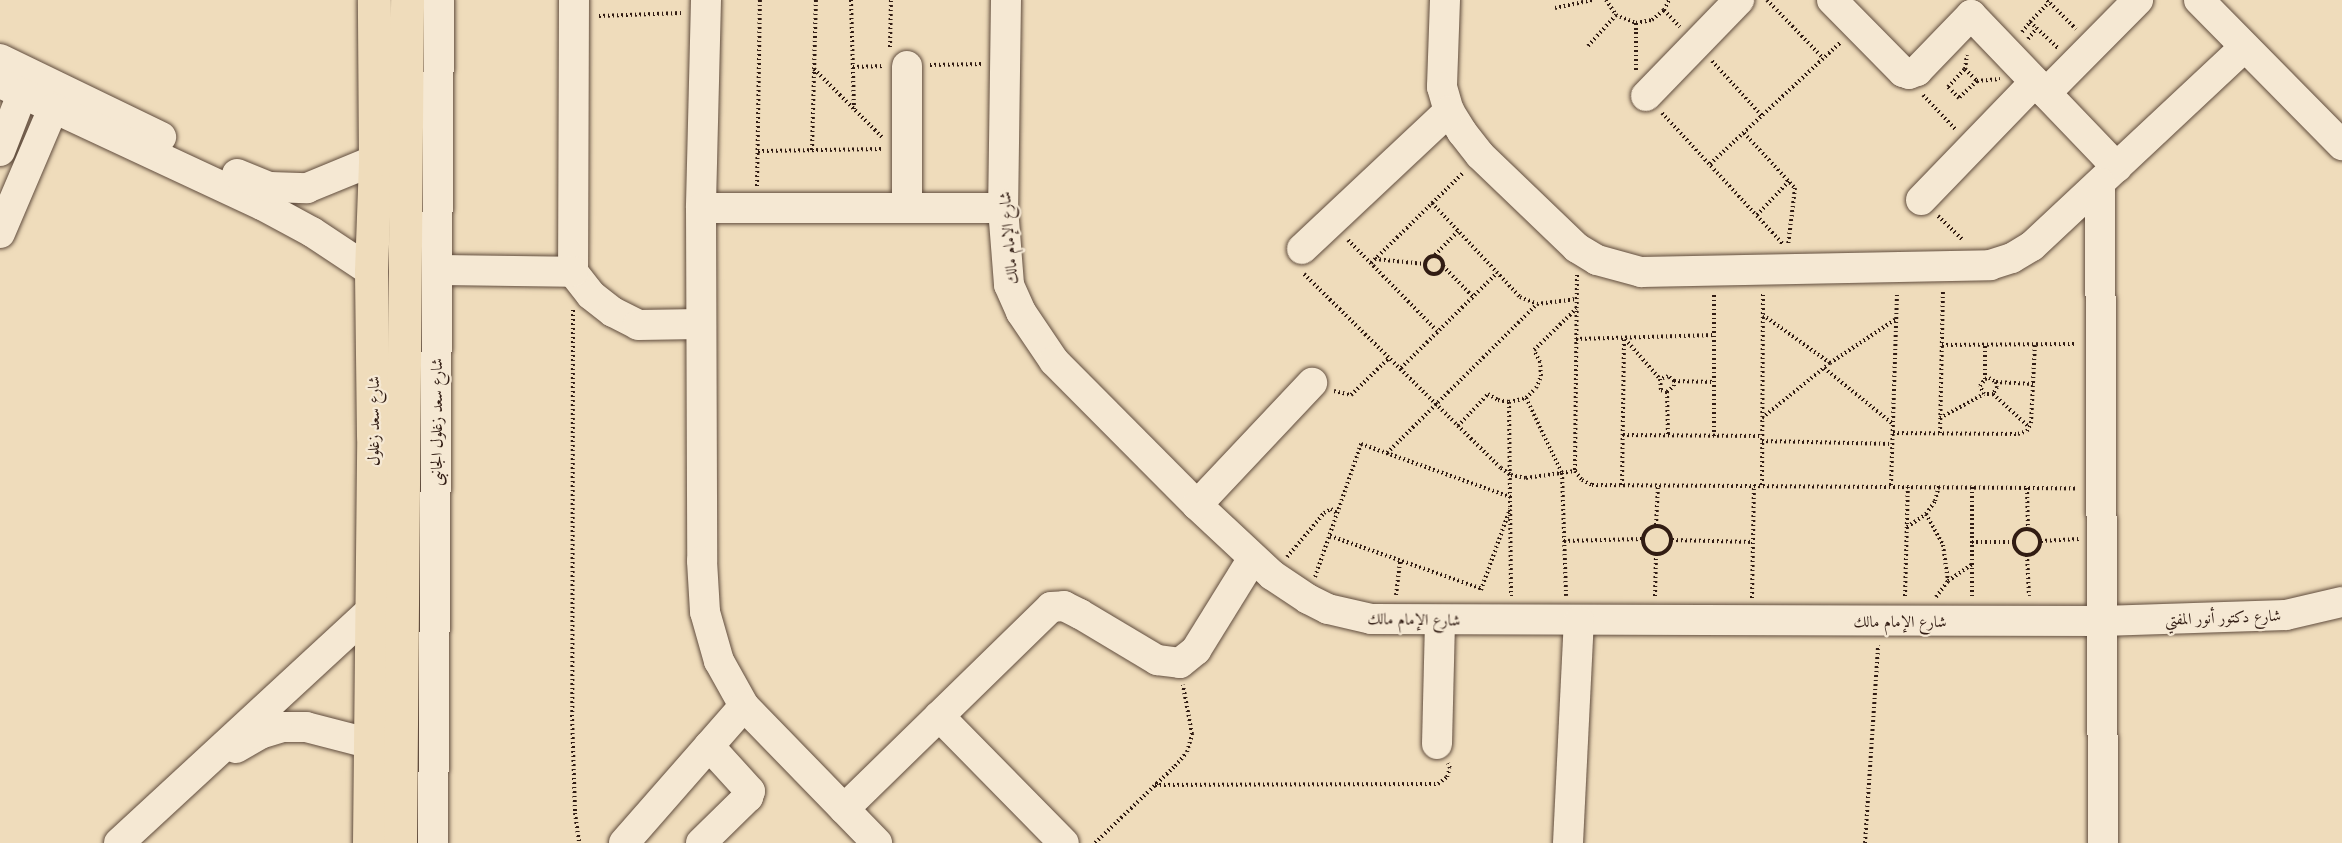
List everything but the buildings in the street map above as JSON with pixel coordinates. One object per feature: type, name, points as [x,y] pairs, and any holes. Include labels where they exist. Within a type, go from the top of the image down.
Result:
[{"type":"main road","name":"شارع سعد زغلول","points":[[374,0],[375,160],[371,271],[388,436],[400,843]]},
{"type":"main road","name":"شارع سعد زغلول","points":[[369,843],[370,611],[388,436],[407,0]]},
{"type":"street","name":"شارع سعد زغلول الجانبى","points":[[433,843],[439,0]]},
{"type":"street","name":"شارع الإمام مالك","points":[[1006,0],[1003,208],[1009,285],[1036,338],[1074,383],[1197,505],[1263,566],[1308,599],[1349,616],[1394,620],[2102,621]]},
{"type":"street","points":[[1445,0],[1442,87],[1449,111],[1480,155],[1577,248],[1597,260],[1641,272],[1763,269],[1797,258],[1898,267],[1990,265],[2012,258],[2032,246],[2245,47]]},
{"type":"street","points":[[1646,96],[1739,0]]},
{"type":"street","points":[[1832,0],[1903,72],[1917,71],[1971,15],[2041,88],[2108,175],[2101,343],[2103,843]]},
{"type":"street","points":[[1921,200],[1971,148],[2093,46],[2138,0]]},
{"type":"street","points":[[2199,0],[2342,145]]},
{"type":"street","points":[[706,6],[701,208],[702,561],[705,612],[719,661],[744,706],[877,843]]},
{"type":"street","points":[[574,8],[573,272],[591,295],[613,312],[638,325],[701,324]]},
{"type":"street","points":[[0,59],[253,181],[270,187],[307,188],[375,160]]},
{"type":"street","points":[[898,61],[901,149],[907,208]]},
{"type":"street","points":[[0,151],[11,89],[278,214],[312,232],[371,271]]},
{"type":"street","points":[[0,233],[53,109]]},
{"type":"street","points":[[1302,249],[1449,111]]},
{"type":"street","points":[[701,208],[1003,208]]},
{"type":"street","points":[[438,270],[573,272]]},
{"type":"street","points":[[1197,505],[1312,383]]},
{"type":"street","points":[[844,809],[1050,607],[1057,605],[1080,614],[1157,660],[1180,663],[1196,650],[1263,566]]},
{"type":"street","name":"شارع دكتور أنور المفتي","points":[[2102,621],[2286,615],[2342,602]]},
{"type":"street","points":[[119,843],[370,611]]},
{"type":"street","points":[[1437,744],[1440,620]]},
{"type":"street","points":[[1568,843],[1573,621]]},
{"type":"street","points":[[624,843],[744,706]]},
{"type":"street","points":[[939,716],[1064,843]]},
{"type":"street","points":[[135,843],[239,745],[260,734],[282,728],[306,727],[368,744]]},
{"type":"street","points":[[701,843],[748,797],[750,791],[708,746]]},
{"type":"path","points":[[757,207],[760,0]]},
{"type":"path","points":[[812,150],[816,0]]},
{"type":"path","points":[[851,0],[854,109]]},
{"type":"path","points":[[891,0],[898,61]]},
{"type":"path","points":[[1555,8],[1592,0]]},
{"type":"path","points":[[1606,0],[1616,15],[1636,23],[1652,20],[1664,10],[1669,0]]},
{"type":"path","points":[[1767,0],[1823,58]]},
{"type":"path","points":[[2030,22],[2037,28],[2027,40],[2020,34],[2030,22],[2048,1],[2093,46]]},
{"type":"path","points":[[574,8],[706,6]]},
{"type":"path","points":[[1588,46],[1616,15]]},
{"type":"path","points":[[1636,23],[1636,82],[1646,96],[1797,258]]},
{"type":"path","points":[[1710,164],[1858,26]]},
{"type":"path","points":[[814,69],[854,109],[901,149]]},
{"type":"path","points":[[1965,69],[1977,81],[1959,98],[1948,87],[1965,69]]},
{"type":"path","points":[[1903,72],[1971,148]]},
{"type":"path","points":[[1744,133],[1795,188],[1797,258]]},
{"type":"path","points":[[758,152],[901,149]]},
{"type":"path","points":[[1373,261],[1480,155]]},
{"type":"path","points":[[1757,215],[1789,181]]},
{"type":"path","points":[[1921,200],[1990,265]]},
{"type":"path","points":[[1432,203],[1520,297],[1537,304],[1577,299]]},
{"type":"path","points":[[1331,222],[1373,261],[1437,331]]},
{"type":"path","points":[[1425,264],[1430,256],[1435,255],[1458,231]]},
{"type":"path","points":[[1577,248],[1575,471],[1582,480],[1592,485],[1908,485],[2102,488]]},
{"type":"path","points":[[1302,249],[1297,259],[1298,268],[1510,475],[1526,478],[1575,471]]},
{"type":"path","points":[[1435,255],[1473,297]]},
{"type":"path","points":[[1373,261],[1425,264]]},
{"type":"path","points":[[1425,264],[1428,272],[1433,274],[1442,270],[1443,266]]},
{"type":"path","points":[[1940,433],[1944,266]]},
{"type":"path","points":[[1891,485],[1898,267]]},
{"type":"path","points":[[1762,485],[1763,269]]},
{"type":"path","points":[[1714,270],[1714,436]]},
{"type":"path","points":[[573,272],[572,715],[575,813],[579,843]]},
{"type":"path","points":[[1401,368],[1497,273]]},
{"type":"path","points":[[1387,453],[1537,304]]},
{"type":"path","points":[[1458,426],[1488,394],[1498,400],[1509,402],[1526,398],[1536,388],[1541,376],[1540,362],[1534,350],[1576,308]]},
{"type":"path","points":[[1763,315],[1830,363]]},
{"type":"path","points":[[1762,418],[1830,363],[1896,319]]},
{"type":"path","points":[[1576,339],[1714,335]]},
{"type":"path","points":[[1624,338],[1660,379],[1661,390],[1667,392]]},
{"type":"path","points":[[1622,485],[1624,338]]},
{"type":"path","points":[[1942,345],[2101,343]]},
{"type":"path","points":[[1984,394],[1980,386],[1984,379],[1985,345]]},
{"type":"path","points":[[2029,427],[2035,345]]},
{"type":"path","points":[[1312,383],[1351,395],[1389,358]]},
{"type":"path","points":[[1824,368],[1893,424]]},
{"type":"path","points":[[1660,379],[1668,376],[1674,381],[1714,382]]},
{"type":"path","points":[[1984,379],[2033,384]]},
{"type":"path","points":[[1667,392],[1674,386],[1674,381]]},
{"type":"path","points":[[1993,394],[1997,387],[1996,382]]},
{"type":"path","points":[[1667,392],[1668,436]]},
{"type":"path","points":[[1940,418],[1984,394],[1993,394],[2029,427]]},
{"type":"path","points":[[1526,398],[1562,473],[1564,541],[1573,621]]},
{"type":"path","points":[[1509,402],[1511,620]]},
{"type":"path","points":[[1893,433],[2018,434],[2029,427]]},
{"type":"path","points":[[1623,435],[1714,436],[1892,444]]},
{"type":"path","points":[[1308,599],[1361,444],[1511,497]]},
{"type":"path","points":[[1656,525],[1658,485]]},
{"type":"path","points":[[1751,621],[1754,485]]},
{"type":"path","points":[[1865,843],[1903,621],[1908,485]]},
{"type":"path","points":[[1906,527],[1926,514],[1935,501],[1939,486]]},
{"type":"path","points":[[1972,487],[1973,621]]},
{"type":"path","points":[[2027,488],[2028,528]]},
{"type":"path","points":[[1470,620],[1511,505]]},
{"type":"path","points":[[1263,566],[1324,513],[1331,509],[1337,514]]},
{"type":"path","points":[[1926,514],[1943,545],[1948,581]]},
{"type":"path","points":[[1656,525],[1667,529],[1672,540],[1667,550],[1656,554],[1646,550],[1642,539],[1647,529],[1656,525]]},
{"type":"path","points":[[2028,528],[2037,532],[2041,541],[2037,551],[2027,555],[2018,551],[2014,542],[2018,532],[2028,528]]},
{"type":"path","points":[[1330,536],[1482,589]]},
{"type":"path","points":[[2041,541],[2102,537]]},
{"type":"path","points":[[1564,541],[1642,539]]},
{"type":"path","points":[[1672,540],[1753,542]]},
{"type":"path","points":[[1972,542],[2014,542]]},
{"type":"path","points":[[1654,621],[1656,554]]},
{"type":"path","points":[[2027,555],[2030,620]]},
{"type":"path","points":[[1394,620],[1400,560]]},
{"type":"path","points":[[1903,621],[1938,593],[1948,581],[1972,564]]},
{"type":"path","points":[[1095,843],[1187,752],[1192,734],[1180,663]]},
{"type":"path","points":[[1155,785],[1438,784],[1447,777],[1450,768],[1437,744]]}]
